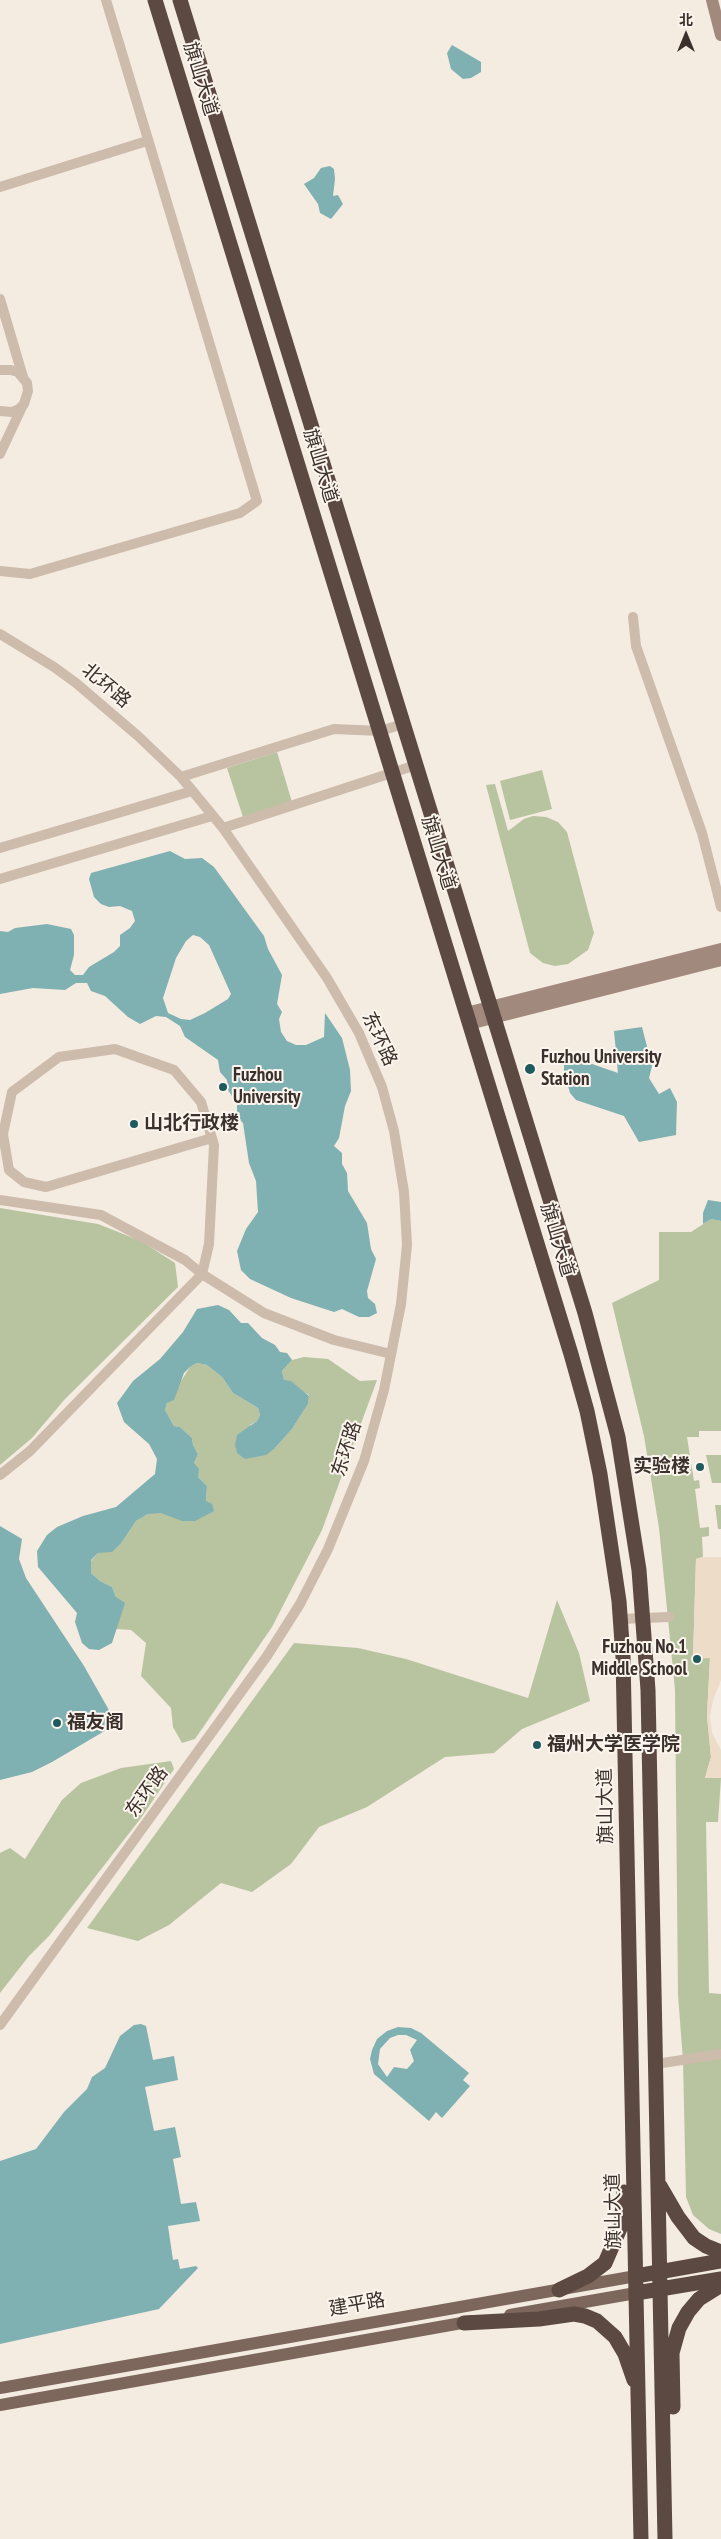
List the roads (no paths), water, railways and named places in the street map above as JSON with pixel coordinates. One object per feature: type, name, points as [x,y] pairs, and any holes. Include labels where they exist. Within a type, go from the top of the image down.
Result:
[{"type":"highway","name":"旗山大道","points":[[155,0],[587,1411],[608,1518],[620,1619],[624,1686],[641,2539]]},
{"type":"highway","name":"旗山大道","points":[[180,0],[609,1397],[629,1501],[643,1618],[648,1690],[665,2539]]},
{"type":"highway","points":[[559,2290],[588,2276],[605,2263],[616,2240],[624,2213],[624,2168],[632,2096]]},
{"type":"highway","points":[[659,2184],[678,2218],[694,2238],[706,2246],[721,2252]]},
{"type":"highway","name":"建平路","points":[[636,2276],[721,2261]]},
{"type":"highway","name":"建平路","points":[[636,2293],[721,2279]]},
{"type":"highway","points":[[664,2485],[673,2407],[674,2343],[682,2322],[693,2306],[706,2293],[721,2285]]},
{"type":"highway","points":[[464,2323],[539,2319],[574,2314],[592,2319],[606,2329],[620,2344],[638,2392]]},
{"type":"main road","name":"建平路","points":[[0,2388],[636,2276]]},
{"type":"main road","name":"建平路","points":[[0,2405],[636,2293]]},
{"type":"street","points":[[0,571],[30,574],[240,513],[257,501],[106,0]]},
{"type":"street","points":[[712,0],[721,35]]},
{"type":"street","points":[[0,187],[147,141]]},
{"type":"street","points":[[0,299],[23,377],[27,383],[27,398],[0,454]]},
{"type":"street","points":[[0,370],[11,370],[23,377]]},
{"type":"street","points":[[0,411],[12,412],[19,409],[27,398]]},
{"type":"street","points":[[633,617],[636,646],[702,833],[721,907]]},
{"type":"street","name":"北环路","points":[[0,634],[54,666],[76,683],[181,777],[192,791]]},
{"type":"street","points":[[181,777],[334,729],[380,730],[403,724]]},
{"type":"street","points":[[223,828],[416,765]]},
{"type":"street","points":[[0,848],[192,791]]},
{"type":"street","name":"东环路","points":[[0,2025],[262,1664],[300,1604],[328,1549],[364,1461],[384,1390],[402,1304],[406,1245],[404,1192],[394,1131],[382,1087],[359,1033],[327,978],[223,828],[192,791]]},
{"type":"street","points":[[0,879],[212,816]]},
{"type":"street","points":[[467,1018],[721,950]]},
{"type":"street","points":[[491,1012],[721,960]]},
{"type":"street","points":[[0,1475],[30,1451],[202,1274],[209,1244],[214,1145],[212,1138],[201,1102],[174,1070],[115,1049],[59,1057],[12,1092],[3,1134],[9,1170],[24,1182],[46,1187],[212,1138]]},
{"type":"street","points":[[0,1200],[101,1215],[185,1260],[202,1274],[264,1313],[334,1340],[391,1354]]},
{"type":"street","points":[[620,1619],[669,1617]]},
{"type":"street","points":[[656,2064],[721,2054]]},
{"type":"water","points":[[452,45],[481,62],[481,72],[471,78],[463,79],[451,69],[447,53]]},
{"type":"water","points":[[330,166],[334,169],[335,179],[333,196],[338,195],[343,204],[331,219],[320,213],[318,204],[304,184],[314,178],[321,168]]},
{"type":"water","points":[[170,851],[185,859],[202,858],[214,867],[264,936],[268,949],[282,975],[277,1004],[282,1012],[279,1019],[281,1032],[287,1041],[296,1045],[306,1045],[324,1037],[325,1013],[342,1038],[350,1070],[351,1091],[345,1106],[339,1138],[334,1146],[342,1153],[342,1164],[347,1173],[348,1191],[367,1223],[371,1249],[376,1259],[367,1291],[368,1298],[375,1304],[377,1313],[369,1317],[359,1317],[342,1309],[334,1312],[291,1298],[250,1279],[241,1270],[237,1251],[246,1229],[258,1212],[256,1181],[249,1163],[243,1123],[237,1117],[237,1104],[228,1090],[227,1080],[220,1072],[218,1060],[185,1037],[180,1026],[166,1017],[156,1016],[140,1024],[128,1017],[105,996],[91,991],[87,983],[76,983],[65,990],[33,988],[0,994],[0,931],[8,932],[15,928],[47,924],[71,929],[74,935],[74,955],[70,970],[75,975],[83,975],[89,967],[114,952],[120,946],[120,935],[130,928],[135,921],[132,911],[120,906],[109,907],[101,904],[94,897],[89,879],[91,873]],"holes":[[[193,935],[200,937],[209,945],[231,994],[228,999],[205,1013],[190,1020],[181,1019],[168,1013],[163,998],[176,958],[186,941]]]},
{"type":"water","points":[[642,1027],[652,1066],[649,1078],[659,1094],[670,1088],[677,1102],[676,1135],[639,1142],[624,1116],[576,1100],[570,1093],[564,1071],[564,1057],[569,1056],[618,1073],[614,1031]]},
{"type":"water","points":[[708,1200],[721,1202],[721,1221],[711,1219],[703,1224],[703,1213]]},
{"type":"water","points":[[218,1305],[229,1310],[241,1323],[248,1323],[262,1338],[275,1345],[280,1352],[287,1353],[292,1360],[282,1371],[284,1380],[291,1381],[309,1396],[308,1404],[292,1429],[275,1448],[266,1455],[245,1459],[237,1453],[235,1445],[237,1435],[257,1421],[260,1415],[258,1408],[233,1393],[222,1377],[207,1365],[197,1363],[184,1373],[174,1400],[167,1403],[165,1410],[174,1426],[180,1427],[192,1438],[193,1445],[198,1454],[194,1463],[199,1469],[198,1477],[207,1486],[206,1501],[212,1504],[214,1511],[195,1521],[182,1521],[161,1513],[148,1514],[136,1521],[122,1542],[112,1552],[98,1553],[91,1560],[91,1573],[100,1581],[112,1587],[116,1597],[125,1603],[112,1643],[99,1650],[89,1649],[82,1643],[75,1622],[77,1613],[38,1567],[37,1551],[47,1535],[57,1527],[83,1516],[116,1507],[155,1474],[157,1459],[149,1444],[124,1422],[117,1403],[133,1381],[160,1359],[183,1332],[197,1309]]},
{"type":"water","points":[[0,1526],[22,1539],[19,1559],[26,1578],[84,1666],[114,1719],[108,1729],[52,1762],[32,1772],[0,1780]]},
{"type":"water","points":[[141,2024],[146,2026],[153,2060],[174,2056],[178,2080],[145,2087],[154,2131],[175,2127],[181,2157],[173,2159],[181,2204],[196,2202],[200,2221],[168,2226],[173,2260],[178,2259],[180,2269],[196,2266],[198,2268],[159,2309],[0,2344],[0,2161],[36,2149],[64,2112],[87,2089],[92,2077],[105,2068],[120,2036],[134,2025]]},
{"type":"water","points":[[398,2027],[411,2028],[421,2033],[469,2073],[463,2080],[470,2086],[442,2118],[436,2112],[429,2121],[374,2074],[370,2059],[372,2050],[377,2039],[387,2031]],"holes":[[[406,2035],[417,2040],[410,2050],[414,2061],[407,2069],[394,2067],[387,2077],[378,2064],[380,2049],[390,2038]]]},
{"type":"place","name":"Fuzhou University Station","points":[[530,1069]]},
{"type":"place","name":"Fuzhou University","points":[[223,1087]]},
{"type":"place","name":"山北行政楼","points":[[134,1124]]},
{"type":"place","name":"实验楼","points":[[700,1467]]},
{"type":"place","name":"Fuzhou No.1 Middle School","points":[[697,1659]]},
{"type":"place","name":"福友阁","points":[[57,1723]]},
{"type":"place","name":"福州大学医学院","points":[[537,1745]]}]
